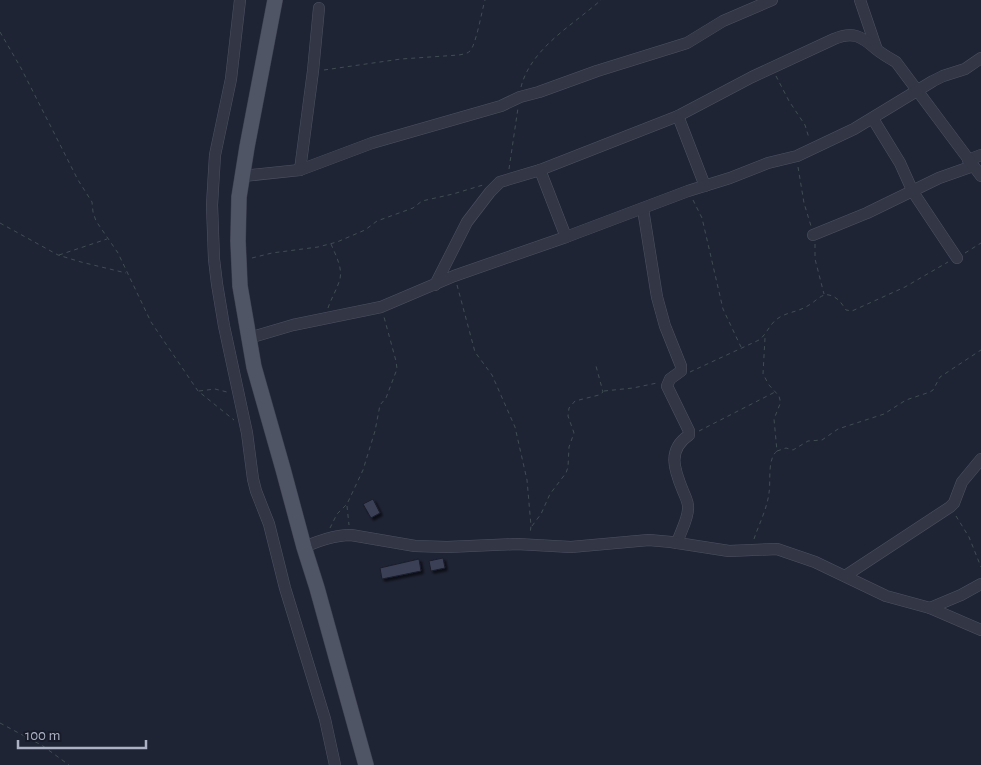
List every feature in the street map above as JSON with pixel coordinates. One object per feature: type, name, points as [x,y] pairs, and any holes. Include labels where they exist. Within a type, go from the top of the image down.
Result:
[{"type":"main road","points":[[274,0],[239,197],[238,264],[254,367],[366,765]]},
{"type":"street","points":[[240,0],[231,79],[215,155],[212,205],[217,284],[247,433],[256,491],[269,524],[285,588],[325,719],[335,765]]},
{"type":"street","points":[[243,176],[300,170],[363,146],[501,106],[520,97],[687,43],[723,21],[772,0]]},
{"type":"street","points":[[860,0],[876,49]]},
{"type":"street","points":[[300,170],[319,8]]},
{"type":"street","points":[[435,285],[467,222],[500,183],[540,170],[678,116],[769,69],[848,34],[868,41],[876,49],[896,62],[981,176]]},
{"type":"street","points":[[249,338],[293,325],[381,307],[454,276],[768,163],[797,156],[838,137],[943,76],[965,69],[981,58]]},
{"type":"street","points":[[678,116],[705,186]]},
{"type":"street","points":[[873,118],[900,164],[913,192],[957,258]]},
{"type":"street","points":[[814,235],[913,192],[971,163],[981,155]]},
{"type":"street","points":[[540,170],[566,237]]},
{"type":"street","points":[[643,209],[654,283],[665,326],[679,359],[681,371],[668,382],[667,386],[689,435],[677,446],[674,455],[678,477],[686,497],[688,510],[677,542]]},
{"type":"street","points":[[845,576],[950,507],[954,503],[962,482],[981,460]]},
{"type":"street","points":[[304,547],[328,538],[351,535],[415,546],[447,547],[529,544],[571,546],[649,540],[677,542],[729,551],[777,550],[795,554],[886,596],[930,608],[981,630]]},
{"type":"street","points":[[930,608],[981,584]]},
{"type":"path","points":[[313,72],[401,58],[466,53],[471,50],[474,43],[485,0]]},
{"type":"path","points":[[238,264],[258,256],[331,244],[354,236],[377,221],[413,208],[422,201],[490,183],[500,183],[510,166],[520,97],[524,77],[530,65],[561,33],[601,0]]},
{"type":"path","points":[[0,32],[21,68],[78,180],[89,196],[96,222],[118,254],[146,314],[198,391],[222,409],[247,433]]},
{"type":"path","points":[[769,69],[777,78],[788,101],[805,125],[811,148]]},
{"type":"path","points":[[688,192],[702,218],[723,309],[741,348]]},
{"type":"path","points":[[0,223],[58,255],[126,272]]},
{"type":"path","points":[[58,255],[108,238]]},
{"type":"path","points":[[777,450],[774,419],[780,400],[763,374],[765,336],[772,323],[786,314],[809,306],[824,295],[833,297],[843,304],[846,310],[852,312],[905,287],[981,243]]},
{"type":"path","points":[[326,318],[327,310],[341,275],[340,266],[331,244]]},
{"type":"path","points":[[454,276],[475,352],[492,375],[515,427],[527,480],[531,526],[529,544]]},
{"type":"path","points":[[328,538],[334,520],[347,504],[363,470],[375,431],[380,405],[386,398],[397,369],[381,307]]},
{"type":"path","points":[[681,371],[689,373],[765,336]]},
{"type":"path","points":[[751,550],[768,500],[771,464],[774,453],[777,450],[786,448],[792,450],[808,441],[822,440],[838,429],[884,414],[912,397],[930,392],[940,377],[981,350]]},
{"type":"path","points":[[596,366],[603,392]]},
{"type":"path","points":[[531,526],[541,514],[550,494],[566,473],[569,448],[574,433],[568,416],[569,408],[575,401],[599,395],[603,392],[668,382]]},
{"type":"path","points":[[198,391],[221,390],[240,397]]},
{"type":"path","points":[[689,435],[776,392]]},
{"type":"path","points":[[347,504],[351,535]]},
{"type":"path","points":[[950,507],[969,537],[981,567]]},
{"type":"path","points":[[0,722],[43,746],[69,765]]},
{"type":"building","points":[[373,499],[380,513],[371,518],[363,504]]},
{"type":"building","points":[[443,558],[445,568],[431,571],[429,561]]},
{"type":"building","points":[[419,559],[421,571],[382,579],[380,568]]}]
